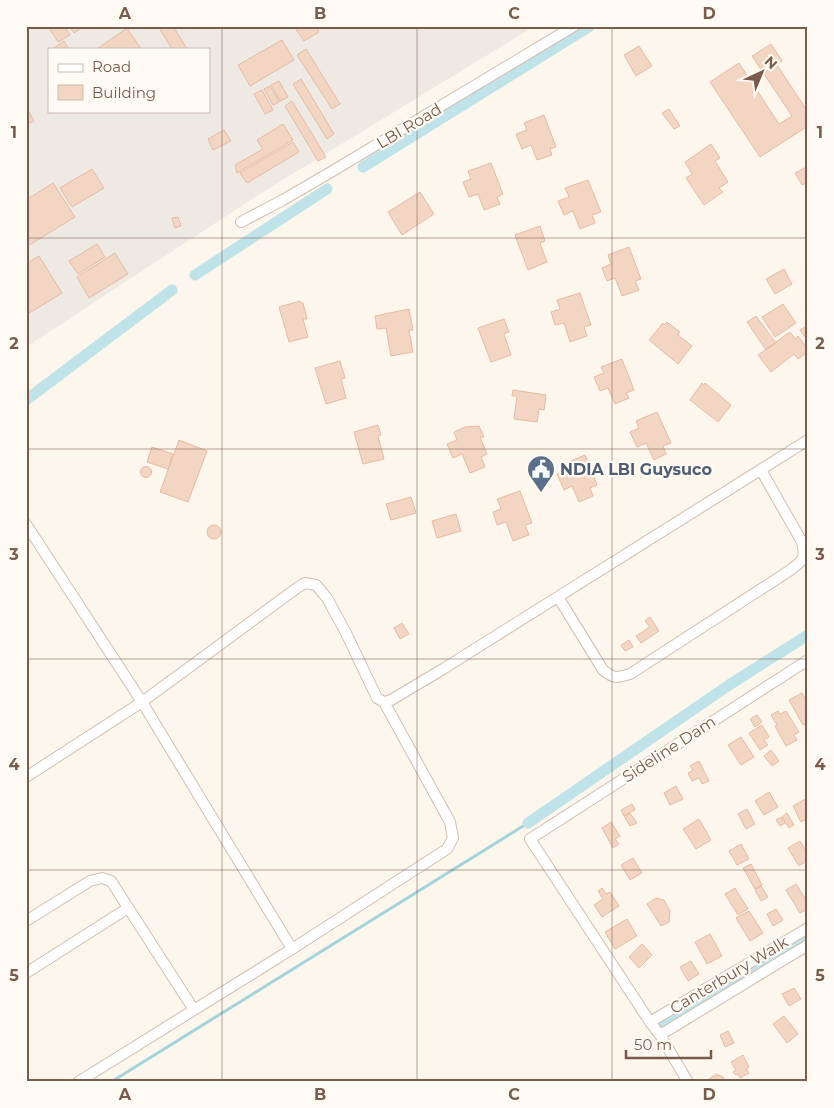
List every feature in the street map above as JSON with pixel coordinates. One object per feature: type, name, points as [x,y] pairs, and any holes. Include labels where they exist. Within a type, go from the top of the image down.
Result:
[{"type":"street","name":"LBI Road","points":[[242,222],[331,172],[574,26]]},
{"type":"street","points":[[384,702],[392,700],[808,440]]},
{"type":"street","points":[[558,597],[603,670],[610,676],[618,678],[630,674],[781,577],[802,561],[805,553],[802,542],[761,470]]},
{"type":"street","points":[[26,524],[142,702],[292,949]]},
{"type":"street","points":[[26,777],[142,702],[305,583],[316,586],[327,598],[377,698],[384,702],[450,822],[453,838],[447,849],[292,949],[78,1082]]},
{"type":"street","name":"Sideline Dam","points":[[650,1022],[531,841],[808,660]]},
{"type":"street","points":[[26,921],[90,881],[102,878],[111,881],[194,1010]]},
{"type":"street","points":[[26,973],[128,908]]},
{"type":"street","name":"Canterbury Walk","points":[[650,1022],[808,928]]},
{"type":"street","points":[[660,1035],[808,945]]},
{"type":"street","points":[[650,1022],[688,1082]]},
{"type":"shaded area","points":[[26,26],[535,26],[263,192],[26,347]]},
{"type":"building","points":[[48,26],[64,26],[70,35],[58,42]]},
{"type":"building","points":[[69,26],[84,26],[74,33]]},
{"type":"building","points":[[158,26],[173,26],[186,48],[171,48]]},
{"type":"building","points":[[294,26],[316,26],[319,32],[304,41]]},
{"type":"building","points":[[127,28],[140,48],[98,48]]},
{"type":"building","points":[[282,40],[294,60],[250,86],[238,65]]},
{"type":"building","points":[[64,41],[68,48],[54,48]]},
{"type":"building","points":[[771,44],[782,61],[777,65],[808,112],[808,126],[760,157],[710,82],[739,63],[779,124],[792,116],[752,56]]},
{"type":"building","points":[[639,46],[652,66],[636,76],[624,55]]},
{"type":"building","points":[[306,49],[340,104],[332,109],[297,55]]},
{"type":"building","points":[[301,79],[334,134],[327,139],[293,84]]},
{"type":"building","points":[[279,81],[288,97],[280,101],[271,85]]},
{"type":"building","points":[[270,86],[279,102],[273,105],[264,89]]},
{"type":"building","points":[[262,90],[273,110],[265,114],[254,94]]},
{"type":"building","points":[[292,101],[326,157],[318,161],[285,106]]},
{"type":"building","points":[[669,109],[680,126],[674,129],[662,113]]},
{"type":"building","points":[[28,110],[34,121],[26,125],[26,111]]},
{"type":"building","points":[[544,115],[556,147],[550,149],[552,155],[537,160],[531,145],[522,149],[516,134],[527,130],[524,123]]},
{"type":"building","points":[[283,124],[293,140],[237,173],[235,165],[263,149],[257,140]]},
{"type":"building","points":[[224,130],[231,141],[213,150],[208,139]]},
{"type":"building","points":[[293,142],[299,152],[247,183],[240,173]]},
{"type":"building","points":[[711,144],[720,158],[715,161],[728,182],[719,188],[723,192],[704,205],[686,178],[692,174],[685,162]]},
{"type":"building","points":[[491,163],[503,194],[497,197],[500,204],[484,210],[478,194],[469,197],[463,182],[471,179],[468,171]]},
{"type":"building","points":[[808,166],[808,182],[802,185],[795,173]]},
{"type":"building","points":[[92,169],[104,188],[72,207],[60,188]]},
{"type":"building","points":[[588,180],[601,212],[592,215],[595,223],[580,229],[573,211],[564,215],[558,201],[569,197],[565,188]]},
{"type":"building","points":[[53,183],[75,217],[26,247],[26,200]]},
{"type":"building","points":[[420,192],[434,214],[402,235],[388,212]]},
{"type":"building","points":[[178,217],[181,226],[175,228],[172,218]]},
{"type":"building","points":[[540,226],[545,241],[540,243],[547,262],[528,270],[515,235]]},
{"type":"building","points":[[97,244],[105,257],[78,274],[69,261]]},
{"type":"building","points":[[629,247],[641,279],[635,281],[639,290],[622,296],[615,278],[607,281],[602,268],[611,264],[608,255]]},
{"type":"building","points":[[115,253],[128,274],[89,298],[77,277]]},
{"type":"building","points":[[39,256],[62,293],[26,315],[26,264]]},
{"type":"building","points":[[784,269],[792,284],[775,294],[766,279]]},
{"type":"building","points":[[580,293],[591,325],[584,327],[587,336],[570,342],[564,323],[555,325],[551,312],[560,309],[557,300]]},
{"type":"building","points":[[300,301],[303,303],[307,319],[303,319],[308,337],[289,342],[279,307]]},
{"type":"building","points":[[783,304],[796,323],[775,337],[762,317]]},
{"type":"building","points":[[409,309],[413,330],[409,330],[413,352],[391,356],[386,328],[377,329],[375,316]]},
{"type":"building","points":[[756,316],[776,343],[766,350],[747,322]]},
{"type":"building","points":[[504,319],[509,332],[504,334],[511,355],[491,362],[478,328]]},
{"type":"building","points":[[667,322],[680,332],[678,335],[692,346],[678,364],[649,340],[663,323],[664,325]]},
{"type":"building","points":[[808,325],[808,341],[800,330]]},
{"type":"building","points":[[790,332],[795,339],[798,336],[808,349],[808,352],[798,359],[794,354],[771,372],[758,355]]},
{"type":"building","points":[[622,359],[634,390],[626,393],[629,398],[615,404],[608,388],[600,391],[594,377],[604,373],[601,367]]},
{"type":"building","points":[[340,361],[345,378],[341,379],[346,398],[326,404],[315,368]]},
{"type":"building","points":[[702,383],[704,385],[705,383],[731,405],[718,422],[690,400]]},
{"type":"building","points":[[513,390],[546,395],[544,410],[539,409],[537,422],[514,419],[517,396],[512,396]]},
{"type":"building","points":[[657,412],[671,443],[663,446],[666,454],[654,460],[646,443],[637,447],[630,432],[639,428],[636,421]]},
{"type":"building","points":[[378,425],[381,435],[378,436],[384,459],[363,464],[354,432]]},
{"type":"building","points":[[479,426],[484,437],[480,437],[487,454],[481,457],[485,467],[470,473],[462,454],[453,458],[447,444],[457,440],[454,432],[465,427]]},
{"type":"building","points":[[179,440],[207,451],[188,502],[160,492]]},
{"type":"building","points":[[152,447],[173,454],[168,469],[147,462]]},
{"type":"building","points":[[585,455],[597,485],[590,488],[593,496],[579,502],[572,486],[564,490],[557,474],[567,470],[564,464]]},
{"type":"building","points":[[146,466],[152,472],[146,478],[140,472]]},
{"type":"building","points":[[520,491],[532,523],[525,525],[529,535],[513,541],[506,522],[497,525],[493,512],[501,509],[497,499]]},
{"type":"building","points":[[411,497],[416,513],[391,520],[386,504]]},
{"type":"building","points":[[456,514],[461,531],[437,538],[432,521]]},
{"type":"building","points":[[214,525],[219,527],[221,532],[219,537],[214,539],[209,537],[207,532],[209,527]]},
{"type":"building","points":[[650,617],[659,631],[641,643],[636,636],[650,627],[645,621]]},
{"type":"building","points":[[402,623],[409,634],[400,639],[394,628]]},
{"type":"building","points":[[629,640],[633,647],[625,651],[621,645]]},
{"type":"building","points":[[802,693],[808,704],[808,722],[803,725],[789,700]]},
{"type":"building","points":[[778,711],[780,714],[786,711],[799,732],[794,735],[797,740],[786,746],[771,715]]},
{"type":"building","points":[[757,715],[762,722],[755,727],[750,719]]},
{"type":"building","points":[[762,725],[769,737],[764,740],[768,745],[760,750],[749,733]]},
{"type":"building","points":[[741,737],[754,757],[741,765],[728,745]]},
{"type":"building","points":[[771,750],[779,761],[772,766],[764,756]]},
{"type":"building","points":[[699,761],[709,781],[702,784],[699,778],[692,781],[688,773],[693,770],[690,766]]},
{"type":"building","points":[[676,786],[683,799],[670,805],[664,793]]},
{"type":"building","points":[[769,792],[778,807],[764,815],[755,801]]},
{"type":"building","points":[[807,798],[808,818],[801,822],[793,806]]},
{"type":"building","points":[[632,804],[635,810],[624,816],[621,810]]},
{"type":"building","points":[[747,809],[755,824],[746,829],[738,814]]},
{"type":"building","points":[[630,813],[637,823],[630,826],[624,816]]},
{"type":"building","points":[[787,813],[794,825],[789,828],[782,817]]},
{"type":"building","points":[[781,817],[785,823],[780,826],[776,820]]},
{"type":"building","points":[[699,819],[711,840],[696,849],[683,829]]},
{"type":"building","points":[[611,822],[620,836],[615,839],[619,844],[613,848],[602,828]]},
{"type":"building","points":[[800,841],[808,854],[808,860],[799,866],[788,848]]},
{"type":"building","points":[[741,844],[749,859],[737,865],[729,851]]},
{"type":"building","points":[[633,858],[642,873],[630,880],[621,865]]},
{"type":"building","points":[[751,864],[762,885],[755,889],[743,868]]},
{"type":"building","points":[[796,884],[808,903],[808,909],[800,913],[786,890]]},
{"type":"building","points":[[761,886],[768,897],[761,901],[755,890]]},
{"type":"building","points":[[602,888],[606,894],[610,892],[619,906],[602,917],[594,905],[603,899],[598,891]]},
{"type":"building","points":[[735,888],[748,909],[738,915],[725,894]]},
{"type":"building","points":[[656,898],[664,900],[670,911],[669,922],[661,926],[647,904]]},
{"type":"building","points":[[776,909],[783,920],[773,926],[767,914]]},
{"type":"building","points":[[749,911],[763,933],[750,941],[736,918]]},
{"type":"building","points":[[627,919],[637,936],[615,949],[605,932]]},
{"type":"building","points":[[710,934],[722,956],[707,964],[695,942]]},
{"type":"building","points":[[642,944],[652,955],[639,968],[629,957]]},
{"type":"building","points":[[691,961],[699,974],[688,981],[680,967]]},
{"type":"building","points":[[794,988],[801,999],[789,1006],[782,994]]},
{"type":"building","points":[[784,1016],[798,1034],[787,1043],[773,1024]]},
{"type":"building","points":[[728,1031],[734,1043],[725,1047],[720,1035]]},
{"type":"building","points":[[743,1055],[749,1067],[746,1069],[749,1073],[740,1078],[738,1074],[736,1075],[733,1072],[736,1070],[731,1062]]},
{"type":"building","points":[[716,1074],[723,1077],[726,1082],[705,1082]]},
{"type":"waterway","points":[[363,167],[590,26]]},
{"type":"waterway","points":[[195,275],[327,189]]},
{"type":"waterway","points":[[26,400],[172,290]]},
{"type":"waterway","points":[[528,823],[729,685],[808,635]]},
{"type":"waterway","points":[[111,1082],[528,823]]},
{"type":"waterway","points":[[657,1027],[808,934]]},
{"type":"place","name":"NDIA LBI Guysuco","points":[[541,493]]}]
